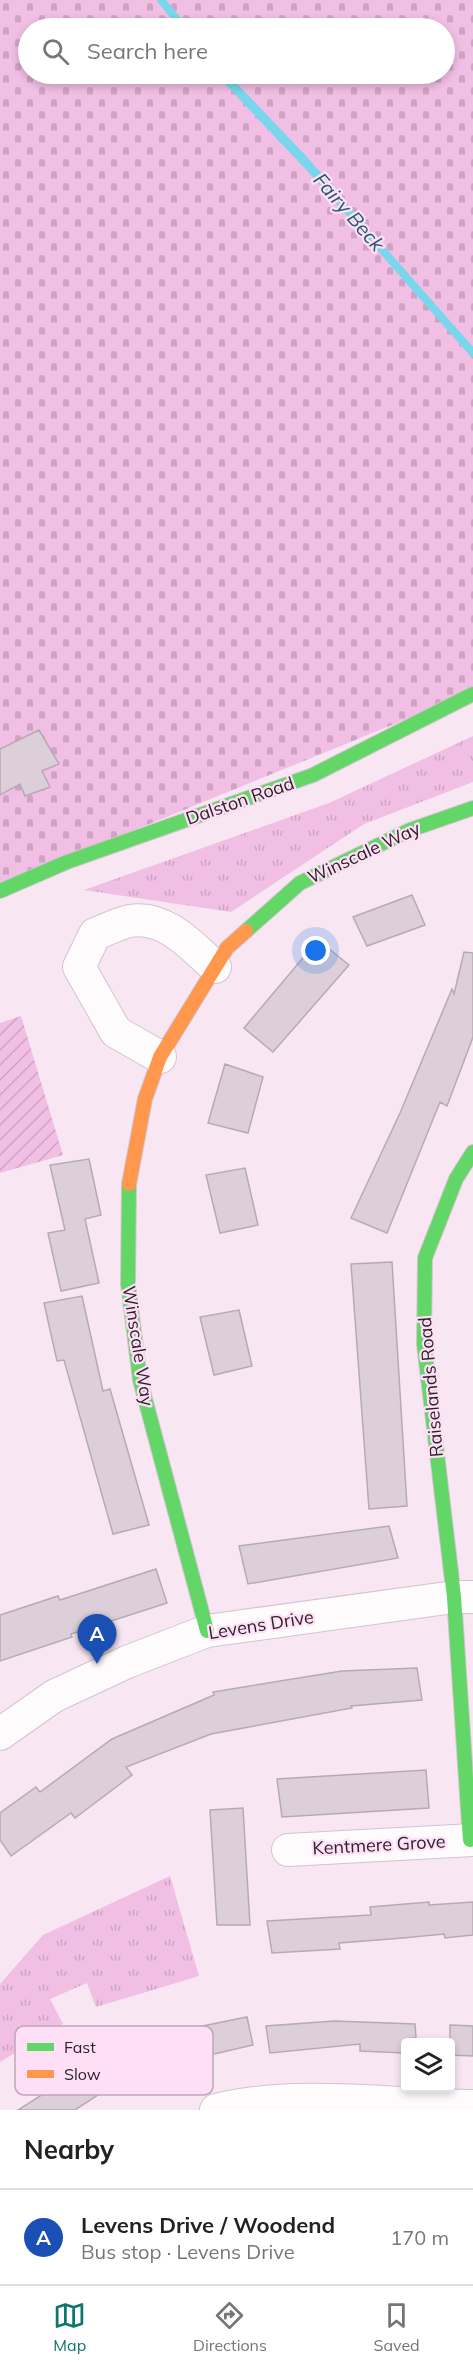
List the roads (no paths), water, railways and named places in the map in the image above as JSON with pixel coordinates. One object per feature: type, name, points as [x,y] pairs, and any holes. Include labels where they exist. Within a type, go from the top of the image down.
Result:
[{"type":"street","name":"Dalston Road","points":[[0,891],[67,862],[313,775],[473,694]]},
{"type":"street","name":"Winscale Way","points":[[207,1631],[140,1380],[128,1284],[129,1187],[146,1100],[160,1057],[227,948],[300,883],[410,830],[473,808]]},
{"type":"street","points":[[160,1057],[116,1032],[79,967],[94,934],[130,921],[155,922],[186,940],[214,967]]},
{"type":"street","name":"Raiselands Road","points":[[464,1597],[424,1344],[425,1258],[456,1179],[473,1152]]},
{"type":"street","name":"Levens Drive","points":[[0,1734],[54,1696],[127,1662],[207,1631],[464,1597]]},
{"type":"street","name":"Kentmere Grove","points":[[288,1850],[471,1840],[464,1597]]},
{"type":"street","points":[[216,2110],[236,2105],[286,2099],[430,2108],[473,2106]]},
{"type":"water","points":[[230,84],[238,84],[307,157],[391,254],[387,257],[311,169]]},
{"type":"water","points":[[398,262],[473,347],[473,353],[394,265]]},
{"type":"waterway","name":"Fairy Beck","points":[[161,0],[176,18]]},
{"type":"waterway","name":"Fairy Beck","points":[[230,84],[311,169],[473,353]]},
{"type":"place","name":"Levens Drive / Woodend","points":[[97,1664]]}]
